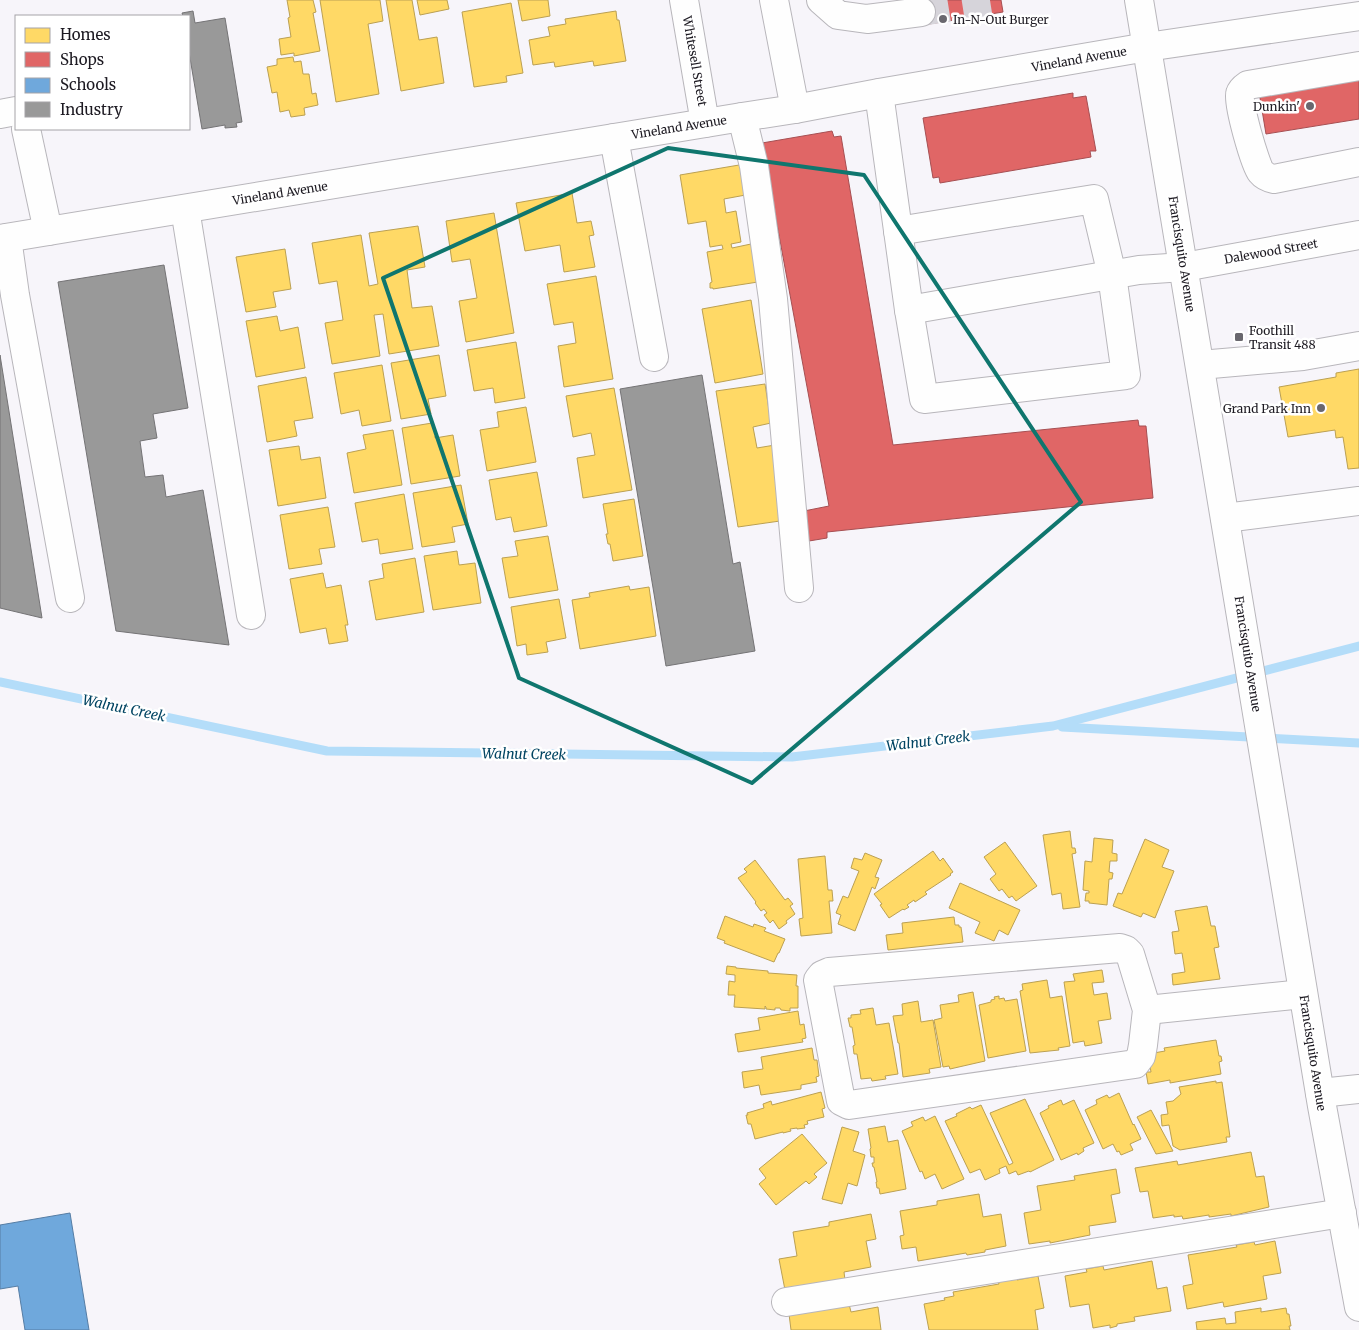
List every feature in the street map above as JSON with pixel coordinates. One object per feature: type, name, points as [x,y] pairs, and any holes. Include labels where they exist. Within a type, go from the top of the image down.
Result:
[{"type":"street","name":"Whitesell Street","points":[[684,0],[705,123]]},
{"type":"street","points":[[774,0],[795,110]]},
{"type":"street","points":[[821,0],[838,15],[867,19],[921,12]]},
{"type":"street","name":"Francisquito Avenue","points":[[1139,0],[1303,994],[1358,1298]]},
{"type":"street","name":"Vineland Avenue","points":[[4,238],[742,116],[795,110],[879,93],[1147,47],[1359,16]]},
{"type":"street","points":[[1359,66],[1248,85],[1240,94],[1240,105],[1257,166],[1265,177],[1274,179],[1359,162]]},
{"type":"street","points":[[879,93],[885,147],[909,310],[924,399],[1126,375],[1112,275],[1094,199],[898,231]]},
{"type":"street","points":[[0,114],[15,111]]},
{"type":"street","points":[[742,116],[754,166],[773,300],[799,588]]},
{"type":"street","points":[[26,130],[48,231]]},
{"type":"street","points":[[614,138],[654,357]]},
{"type":"street","points":[[185,209],[251,615]]},
{"type":"street","name":"Dalewood Street","points":[[909,310],[1139,270],[1184,267],[1359,235]]},
{"type":"street","points":[[4,238],[70,598]]},
{"type":"street","points":[[1200,364],[1302,356],[1359,346]]},
{"type":"street","points":[[1225,518],[1359,501]]},
{"type":"street","points":[[1120,948],[1130,954],[1147,1010],[1141,1056],[1135,1064],[849,1105],[841,1102],[818,980],[822,975],[829,972],[1120,948]]},
{"type":"street","points":[[1147,1010],[1303,994]]},
{"type":"street","points":[[1320,1093],[1359,1089]]},
{"type":"street","points":[[786,1302],[1342,1213]]},
{"type":"highlighted area","points":[[668,148],[864,175],[1081,502],[752,783],[519,678],[383,278]]},
{"type":"building: Homes","points":[[287,0],[313,0],[316,12],[313,13],[320,51],[294,56],[294,53],[281,55],[279,39],[291,37]]},
{"type":"building: Homes","points":[[320,0],[380,0],[383,21],[368,24],[379,94],[336,102]]},
{"type":"building: Homes","points":[[386,0],[412,0],[419,40],[437,37],[444,83],[401,91]]},
{"type":"building: Homes","points":[[417,0],[447,0],[449,9],[420,15]]},
{"type":"building: Homes","points":[[518,0],[548,0],[550,16],[522,21]]},
{"type":"building: Homes","points":[[511,3],[523,73],[506,76],[507,82],[474,87],[462,12]]},
{"type":"building: Homes","points":[[616,11],[626,61],[594,66],[593,61],[555,67],[554,62],[533,65],[529,40],[550,36],[548,27],[566,24],[565,19]]},
{"type":"building: Homes","points":[[293,57],[294,62],[301,61],[303,74],[309,74],[312,94],[316,93],[318,105],[304,108],[305,115],[291,117],[289,110],[280,112],[277,92],[272,93],[267,67],[277,65],[277,59]]},
{"type":"building: Homes","points":[[745,164],[751,194],[724,199],[726,213],[736,211],[741,242],[731,244],[732,248],[751,244],[758,282],[713,289],[710,288],[710,283],[712,282],[707,252],[723,249],[722,245],[710,247],[706,221],[688,224],[680,175]]},
{"type":"building: Homes","points":[[572,193],[577,223],[591,221],[594,235],[589,236],[595,267],[564,272],[560,245],[525,251],[516,203]]},
{"type":"building: Homes","points":[[494,213],[514,333],[466,342],[459,301],[477,298],[470,259],[452,262],[446,221]]},
{"type":"building: Homes","points":[[418,226],[425,267],[407,270],[412,308],[432,306],[439,346],[389,354],[383,314],[374,315],[380,356],[332,364],[325,323],[343,320],[337,281],[319,284],[312,243],[361,235],[369,286],[378,284],[369,233]]},
{"type":"building: Homes","points":[[285,249],[291,289],[273,292],[276,307],[246,312],[236,257]]},
{"type":"building: Homes","points":[[596,276],[613,379],[564,387],[558,346],[576,343],[573,322],[554,325],[547,284]]},
{"type":"building: Homes","points":[[751,300],[763,374],[715,383],[702,309]]},
{"type":"building: Homes","points":[[277,316],[280,331],[298,327],[305,368],[256,377],[246,321]]},
{"type":"building: Homes","points":[[516,342],[525,398],[495,403],[493,388],[474,391],[467,350]]},
{"type":"building: Homes","points":[[439,355],[446,396],[428,399],[431,414],[401,419],[391,363]]},
{"type":"building: Homes","points":[[382,365],[391,421],[362,426],[359,410],[341,414],[334,373]]},
{"type":"building: Homes","name":"Grand Park Inn","points":[[1359,369],[1359,468],[1348,469],[1343,437],[1336,438],[1335,430],[1288,437],[1279,387],[1336,377],[1336,373]]},
{"type":"building: Homes","points":[[306,377],[313,418],[294,421],[297,436],[267,442],[258,386]]},
{"type":"building: Homes","points":[[765,384],[771,423],[753,427],[757,448],[775,445],[787,520],[738,527],[716,391]]},
{"type":"building: Homes","points":[[614,388],[632,490],[583,498],[577,458],[595,455],[591,433],[573,437],[566,396]]},
{"type":"building: Homes","points":[[526,407],[536,462],[487,471],[480,430],[499,427],[497,412]]},
{"type":"building: Homes","points":[[432,423],[436,435],[435,438],[453,435],[460,476],[411,484],[402,428]]},
{"type":"building: Homes","points":[[393,430],[402,485],[354,493],[347,453],[366,449],[363,435]]},
{"type":"building: Homes","points":[[299,446],[301,460],[320,457],[326,498],[278,506],[269,450]]},
{"type":"building: Homes","points":[[537,472],[547,526],[514,532],[511,517],[496,520],[489,480]]},
{"type":"building: Homes","points":[[461,485],[468,524],[452,527],[455,542],[422,547],[413,493]]},
{"type":"building: Homes","points":[[404,494],[413,549],[380,554],[378,539],[362,542],[355,503]]},
{"type":"building: Homes","points":[[634,499],[643,556],[613,561],[606,534],[608,534],[603,504]]},
{"type":"building: Homes","points":[[328,507],[335,547],[319,549],[322,564],[289,569],[280,515]]},
{"type":"building: Homes","points":[[548,536],[558,590],[509,598],[502,558],[518,556],[515,541]]},
{"type":"building: Homes","points":[[457,551],[459,565],[475,563],[481,603],[433,610],[424,556]]},
{"type":"building: Homes","points":[[415,558],[424,612],[376,620],[369,581],[384,578],[382,564]]},
{"type":"building: Homes","points":[[323,573],[326,588],[341,585],[348,625],[345,625],[348,641],[329,644],[326,628],[300,633],[290,579]]},
{"type":"building: Homes","points":[[629,586],[630,590],[649,587],[656,636],[580,649],[572,600],[590,597],[589,593]]},
{"type":"building: Homes","points":[[559,599],[566,638],[546,642],[548,652],[527,655],[526,644],[517,646],[511,607]]},
{"type":"building: Homes","points":[[1070,831],[1072,848],[1075,848],[1076,853],[1072,854],[1080,907],[1063,909],[1061,893],[1052,895],[1043,835]]},
{"type":"building: Homes","points":[[1094,838],[1113,840],[1112,853],[1117,854],[1117,861],[1110,861],[1109,872],[1113,873],[1112,879],[1109,879],[1107,905],[1085,901],[1086,893],[1089,893],[1089,891],[1083,890],[1085,861],[1092,862]]},
{"type":"building: Homes","points":[[1145,839],[1169,850],[1162,867],[1174,871],[1155,918],[1143,913],[1141,917],[1113,906],[1118,893],[1122,894]]},
{"type":"building: Homes","points":[[1005,842],[1037,886],[1016,901],[1012,896],[1009,898],[1002,889],[999,891],[990,879],[996,874],[984,857]]},
{"type":"building: Homes","points":[[933,851],[940,861],[943,858],[953,872],[925,892],[927,894],[907,905],[909,907],[889,918],[874,894]]},
{"type":"building: Homes","points":[[865,853],[882,860],[875,877],[879,878],[875,889],[872,887],[855,931],[838,924],[841,915],[836,913],[843,896],[848,898],[859,871],[851,868],[854,858],[862,860]]},
{"type":"building: Homes","points":[[825,856],[828,890],[832,890],[833,901],[829,901],[832,933],[801,936],[799,919],[803,918],[798,859]]},
{"type":"building: Homes","points":[[755,860],[785,900],[788,898],[793,904],[790,906],[795,914],[779,929],[773,920],[770,923],[764,915],[767,913],[764,909],[761,911],[738,878],[747,872],[744,869]]},
{"type":"building: Homes","points":[[960,883],[1020,910],[1008,935],[999,930],[994,941],[975,933],[980,922],[949,908]]},
{"type":"building: Homes","points":[[1207,906],[1211,926],[1215,926],[1219,947],[1214,948],[1220,979],[1173,985],[1172,974],[1185,972],[1182,953],[1175,954],[1172,932],[1179,931],[1175,911]]},
{"type":"building: Homes","points":[[725,916],[753,927],[754,924],[766,928],[764,931],[785,939],[774,962],[724,943],[725,941],[717,938]]},
{"type":"building: Homes","points":[[954,917],[955,925],[961,927],[963,942],[888,950],[886,935],[903,933],[902,923]]},
{"type":"building: Homes","points":[[727,966],[768,971],[768,973],[797,975],[798,1008],[790,1008],[790,1011],[781,1010],[780,1008],[775,1008],[775,1010],[766,1009],[765,1006],[765,1009],[734,1007],[735,995],[728,995],[729,981],[735,982],[735,975],[726,974]]},
{"type":"building: Homes","points":[[1102,970],[1104,982],[1092,983],[1094,995],[1107,993],[1111,1019],[1098,1021],[1102,1043],[1085,1046],[1084,1041],[1073,1043],[1064,982],[1075,981],[1073,974]]},
{"type":"building: Homes","points":[[1047,980],[1050,998],[1062,996],[1070,1046],[1058,1048],[1059,1050],[1030,1053],[1020,991],[1023,990],[1022,984]]},
{"type":"building: Homes","points":[[973,992],[985,1061],[950,1069],[949,1066],[943,1067],[934,1020],[942,1018],[940,1005],[959,1002],[958,995]]},
{"type":"building: Homes","points":[[999,996],[999,999],[1004,998],[1005,1001],[1017,999],[1026,1051],[988,1058],[979,1005],[991,1002],[991,1000],[995,999],[994,997]]},
{"type":"building: Homes","points":[[918,1001],[921,1022],[933,1020],[941,1067],[929,1069],[930,1073],[903,1077],[899,1043],[893,1016],[903,1015],[902,1004]]},
{"type":"building: Homes","points":[[873,1008],[876,1025],[889,1023],[898,1074],[885,1076],[886,1079],[872,1081],[871,1078],[861,1079],[857,1054],[854,1054],[853,1046],[855,1045],[852,1027],[850,1027],[848,1018],[851,1018],[851,1015],[861,1014],[860,1010]]},
{"type":"building: Homes","points":[[798,1011],[800,1025],[804,1024],[806,1038],[802,1039],[803,1042],[738,1052],[735,1034],[760,1030],[758,1018]]},
{"type":"building: Homes","points":[[1216,1040],[1219,1056],[1221,1056],[1222,1061],[1219,1062],[1221,1074],[1170,1083],[1170,1080],[1148,1084],[1146,1072],[1151,1072],[1148,1054],[1165,1051],[1164,1048]]},
{"type":"building: Homes","points":[[812,1048],[814,1060],[817,1060],[819,1076],[816,1077],[817,1082],[801,1085],[801,1089],[761,1095],[759,1085],[744,1088],[742,1072],[763,1069],[761,1057]]},
{"type":"building: Homes","points":[[1216,1081],[1216,1083],[1222,1082],[1230,1137],[1226,1137],[1227,1142],[1180,1150],[1173,1146],[1169,1125],[1162,1126],[1161,1115],[1168,1114],[1166,1102],[1173,1101],[1181,1094],[1179,1087]]},
{"type":"building: Homes","points":[[821,1092],[825,1108],[822,1109],[824,1117],[807,1121],[808,1124],[804,1125],[805,1128],[790,1129],[791,1131],[755,1139],[751,1124],[748,1124],[747,1113],[764,1108],[763,1104],[771,1101],[772,1105]]},
{"type":"building: Homes","points":[[1119,1093],[1141,1139],[1130,1144],[1133,1150],[1121,1155],[1113,1144],[1103,1149],[1085,1110],[1097,1104],[1096,1100],[1107,1095],[1109,1098]]},
{"type":"building: Homes","points":[[1025,1099],[1054,1160],[1030,1172],[1018,1175],[1016,1171],[1009,1174],[1006,1166],[999,1169],[1000,1173],[985,1180],[980,1169],[970,1173],[945,1121],[957,1116],[956,1114],[970,1107],[972,1109],[981,1105],[1009,1165],[1013,1163],[990,1113]]},
{"type":"building: Homes","points":[[1061,1100],[1063,1105],[1074,1100],[1094,1143],[1083,1148],[1084,1151],[1078,1155],[1077,1153],[1061,1160],[1040,1113],[1049,1108],[1048,1106]]},
{"type":"building: Homes","points":[[1151,1110],[1173,1151],[1156,1154],[1137,1117]]},
{"type":"building: Homes","points":[[935,1116],[964,1179],[942,1189],[935,1174],[925,1179],[922,1171],[920,1172],[902,1131],[913,1126],[911,1122],[923,1117],[925,1121]]},
{"type":"building: Homes","points":[[885,1126],[888,1142],[898,1140],[906,1189],[880,1194],[872,1163],[874,1163],[874,1157],[871,1157],[868,1129]]},
{"type":"building: Homes","points":[[842,1127],[859,1132],[853,1151],[865,1155],[857,1186],[848,1183],[842,1204],[822,1199]]},
{"type":"building: Homes","points":[[802,1134],[827,1163],[814,1174],[817,1177],[809,1184],[806,1181],[776,1205],[759,1184],[766,1178],[759,1169]]},
{"type":"building: Homes","points":[[1251,1152],[1256,1177],[1264,1176],[1269,1207],[1231,1216],[1231,1214],[1209,1217],[1209,1215],[1183,1219],[1182,1216],[1174,1217],[1174,1215],[1153,1218],[1148,1191],[1140,1192],[1135,1168],[1177,1161],[1178,1165]]},
{"type":"building: Homes","points":[[1116,1169],[1120,1193],[1111,1195],[1116,1222],[1089,1226],[1090,1235],[1050,1243],[1050,1241],[1029,1244],[1024,1213],[1041,1210],[1037,1186],[1075,1180],[1074,1176]]},
{"type":"building: Homes","points":[[979,1194],[983,1217],[1001,1214],[1006,1246],[985,1250],[985,1252],[967,1255],[966,1253],[918,1261],[916,1247],[902,1249],[900,1236],[904,1235],[900,1211],[937,1205],[937,1201]]},
{"type":"building: Homes","points":[[871,1214],[876,1239],[866,1241],[871,1267],[844,1272],[845,1280],[785,1290],[779,1259],[797,1256],[793,1232],[829,1226],[829,1222]]},
{"type":"building: Homes","points":[[1275,1241],[1281,1273],[1263,1276],[1267,1299],[1224,1307],[1223,1302],[1187,1309],[1183,1286],[1193,1284],[1188,1255],[1237,1247],[1236,1245],[1254,1242],[1255,1245]]},
{"type":"building: Homes","points":[[1152,1261],[1157,1289],[1167,1287],[1171,1311],[1134,1317],[1135,1321],[1117,1324],[1117,1326],[1110,1328],[1110,1325],[1093,1328],[1089,1304],[1070,1307],[1065,1276],[1087,1272],[1086,1269],[1103,1266],[1104,1270]]},
{"type":"building: Homes","points":[[1038,1276],[1044,1308],[1035,1310],[1038,1330],[929,1330],[924,1304],[945,1300],[944,1298],[954,1296],[953,1292],[999,1284],[998,1281]]},
{"type":"building: Homes","points":[[849,1304],[851,1312],[878,1307],[881,1330],[791,1330],[789,1314]]},
{"type":"building: Homes","points":[[1261,1308],[1261,1312],[1286,1308],[1287,1314],[1289,1314],[1290,1330],[1197,1330],[1196,1322],[1225,1318],[1226,1324],[1236,1323],[1235,1312]]},
{"type":"building: Shops","name":"In-N-Out Burger","points":[[919,0],[1001,0],[1003,12],[923,25]]},
{"type":"building: Shops","name":"Dunkin'","points":[[1359,76],[1359,119],[1266,134],[1259,92]]},
{"type":"building: Shops","points":[[1073,93],[1073,98],[1086,96],[1096,151],[1090,151],[1091,157],[940,183],[939,177],[933,178],[923,118]]},
{"type":"building: Shops","points":[[832,131],[834,137],[841,136],[893,445],[1138,420],[1139,426],[1146,426],[1153,498],[827,532],[827,538],[809,541],[804,511],[829,506],[762,143]]},
{"type":"building: Schools","points":[[70,1213],[89,1330],[25,1330],[18,1286],[0,1289],[0,1225]]},
{"type":"building: Industry","points":[[193,11],[195,23],[225,18],[242,122],[236,123],[237,127],[225,128],[225,125],[202,129],[190,58],[190,15],[183,15],[182,13]]},
{"type":"building: Industry","points":[[164,265],[188,408],[153,414],[157,438],[140,441],[145,477],[163,475],[166,497],[203,490],[229,645],[116,631],[58,282]]},
{"type":"building: Industry","points":[[0,355],[42,618],[0,608]]},
{"type":"building: Industry","points":[[702,375],[733,564],[740,562],[755,651],[666,666],[620,389]]},
{"type":"waterway","name":"Walnut Creek","points":[[0,682],[327,751],[792,757],[1053,726],[1359,646]]},
{"type":"waterway","name":"Walnut Creek","points":[[1062,727],[1359,743]]},
{"type":"tunnel","points":[[921,12],[997,0]]},
{"type":"place","name":"In-N-Out Burger","points":[[943,19]]},
{"type":"place","name":"Dunkin'","points":[[1310,106]]},
{"type":"place","name":"Foothill Transit 488","points":[[1239,337]]},
{"type":"place","name":"Grand Park Inn","points":[[1321,408]]}]
